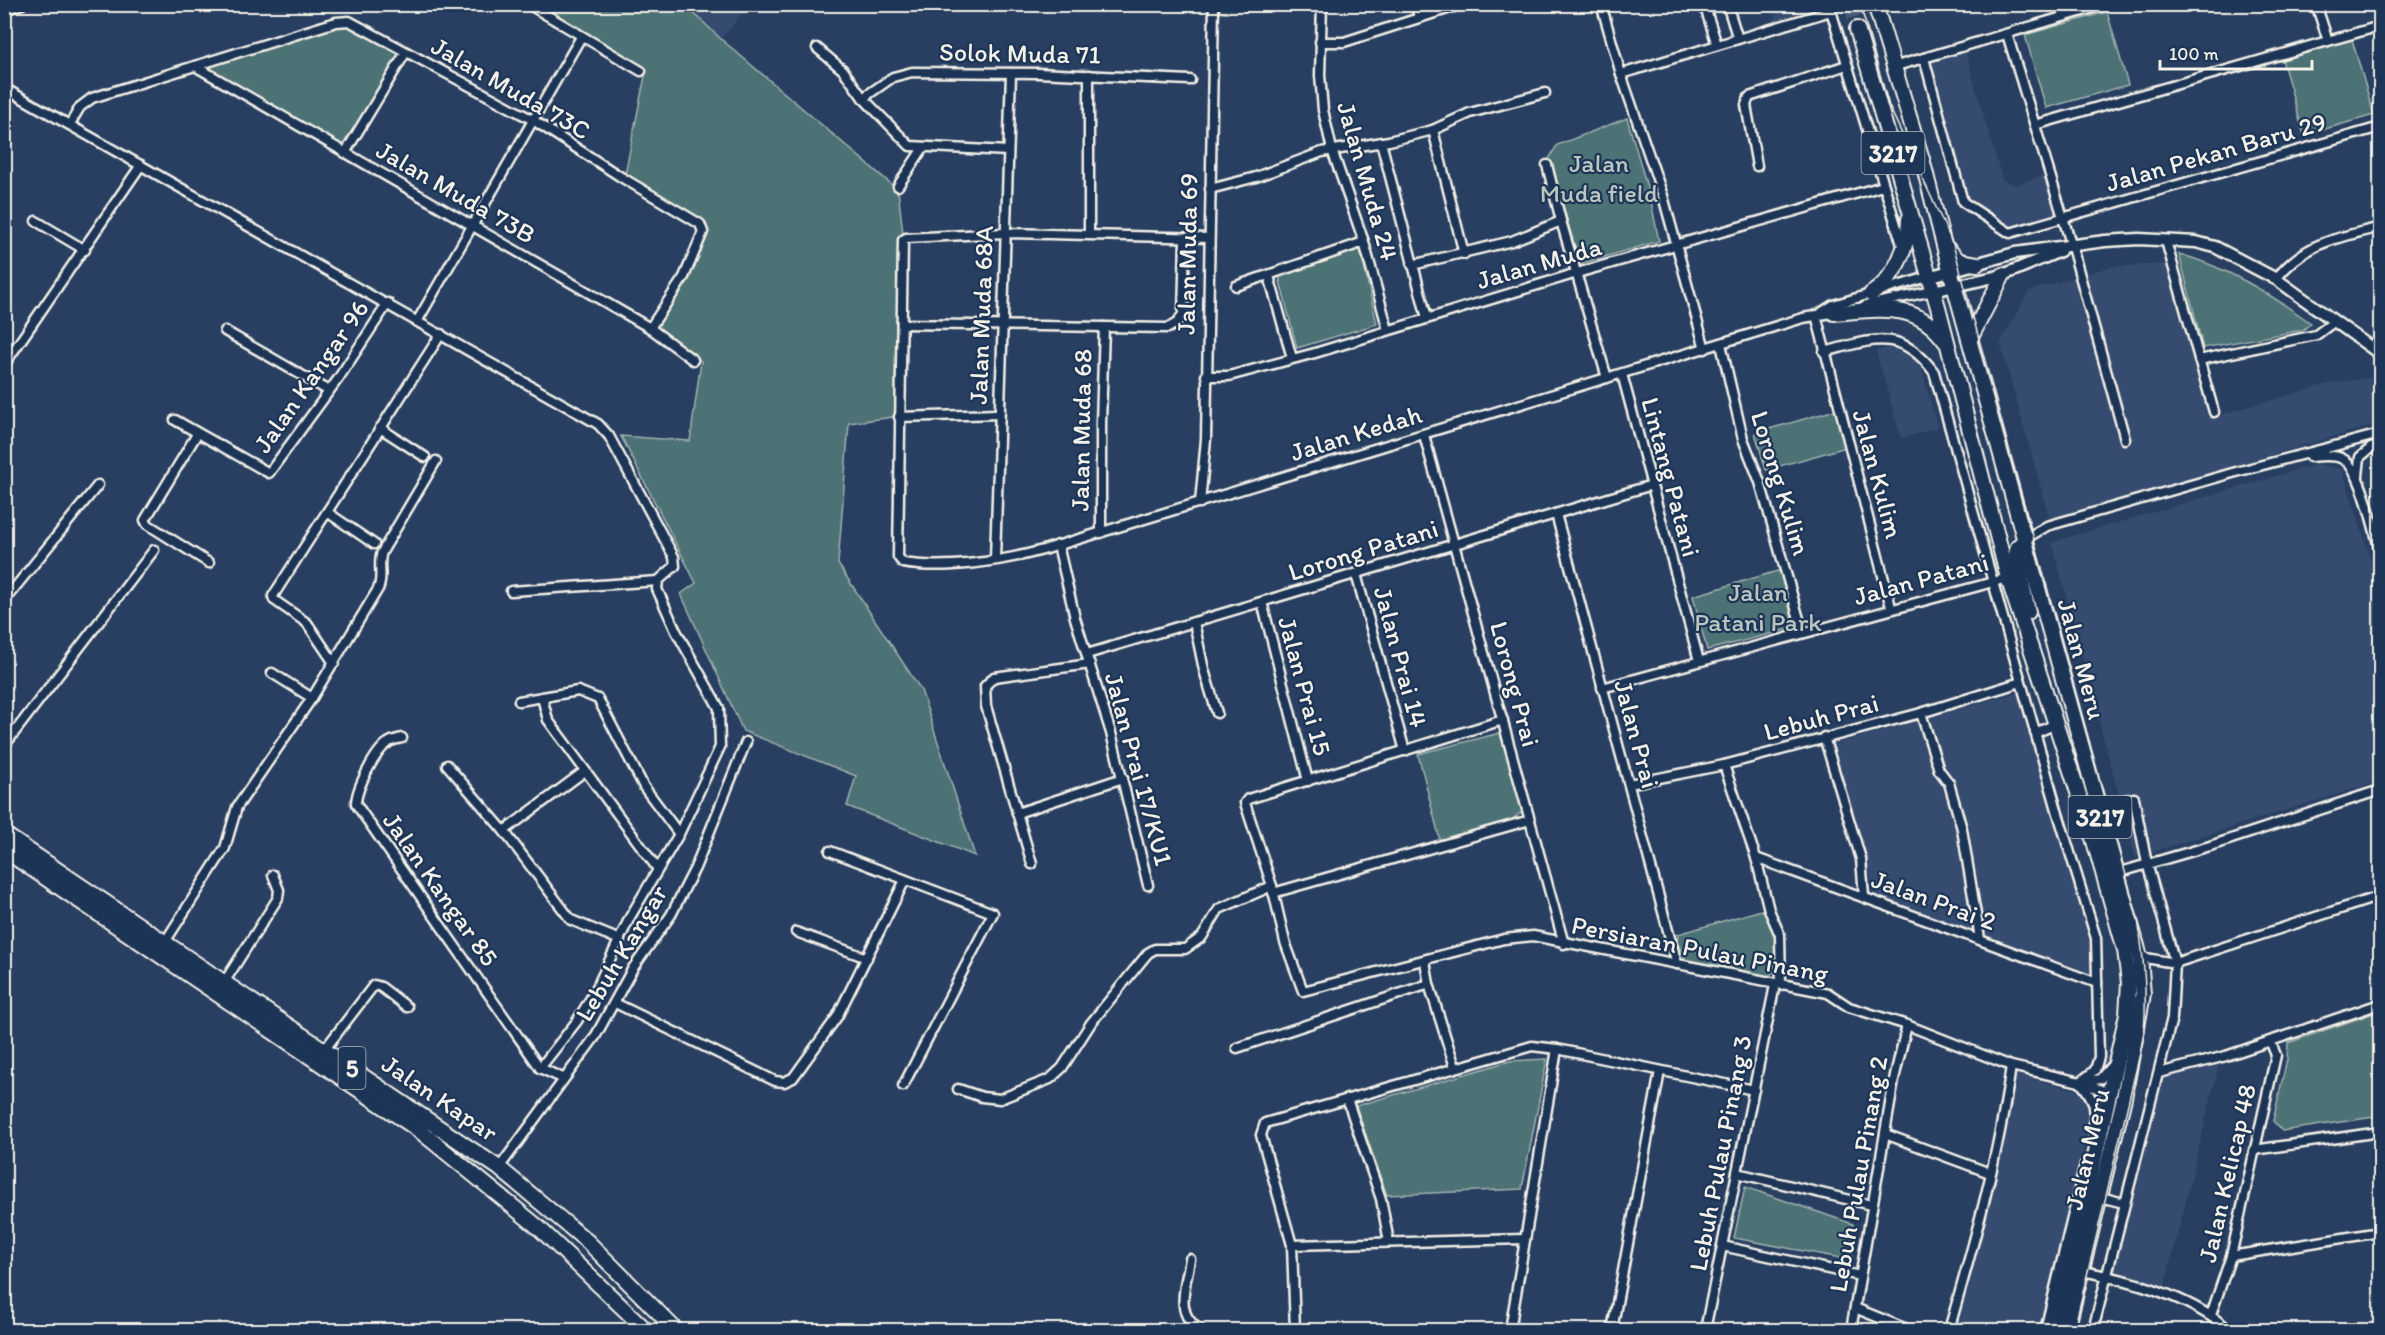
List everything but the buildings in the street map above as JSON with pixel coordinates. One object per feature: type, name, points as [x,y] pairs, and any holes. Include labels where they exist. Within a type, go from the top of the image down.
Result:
[{"type":"highway","name":"Jalan Meru","points":[[1875,4],[1922,159],[1952,279],[2025,539],[2096,806],[2140,957],[2143,994],[2117,1096],[2097,1155],[2056,1330]]},
{"type":"highway","name":"Jalan Meru","points":[[1857,29],[1960,392],[2008,578],[2094,841],[2125,950],[2128,998],[2118,1058],[2117,1096],[2100,1197],[2067,1330]]},
{"type":"highway","points":[[1871,294],[1883,287],[1903,249],[1909,234],[1910,211]]},
{"type":"highway","points":[[1943,243],[1959,261],[1977,264]]},
{"type":"highway","points":[[1970,339],[2003,275]]},
{"type":"highway","points":[[1834,313],[1885,308],[1901,311],[1927,323],[1947,344],[1960,392]]},
{"type":"highway","points":[[2025,539],[2018,547],[2016,566],[2043,685]]},
{"type":"highway","name":"Jalan Kapar","points":[[4,834],[499,1168],[588,1242],[676,1330]]},
{"type":"highway","name":"Jalan Kapar","points":[[4,850],[420,1131],[538,1227],[645,1330]]},
{"type":"street","points":[[4,10],[22,4]]},
{"type":"street","points":[[528,4],[641,71]]},
{"type":"street","name":"Jalan Muda 69","points":[[1200,503],[1206,440],[1214,4]]},
{"type":"street","name":"Jalan Muda 24","points":[[1322,4],[1320,42],[1323,110],[1332,150],[1364,242],[1388,330]]},
{"type":"street","points":[[1416,4],[1419,18]]},
{"type":"street","points":[[1320,42],[1344,42],[1463,4]]},
{"type":"street","points":[[1600,4],[1655,173],[1705,349]]},
{"type":"street","points":[[1704,4],[1717,45]]},
{"type":"street","points":[[1727,4],[1738,39]]},
{"type":"street","points":[[1893,67],[2107,4]]},
{"type":"street","points":[[2316,4],[2328,41]]},
{"type":"street","points":[[1621,74],[1831,8],[1903,249]]},
{"type":"street","name":"Jalan Muda 73C","points":[[69,124],[80,107],[92,98],[336,22],[349,21],[533,120],[702,226],[703,232],[684,277],[650,328]]},
{"type":"street","points":[[2035,125],[2380,26]]},
{"type":"street","points":[[2007,34],[2072,247],[2125,439]]},
{"type":"street","points":[[418,320],[581,37]]},
{"type":"street","points":[[817,48],[843,70],[863,98],[910,146],[1008,151]]},
{"type":"street","points":[[345,153],[406,52]]},
{"type":"street","name":"Jalan Pekan Baru 29","points":[[1924,58],[1963,202],[2010,233],[2380,127]]},
{"type":"street","points":[[1756,166],[1746,105],[1749,97],[1847,65]]},
{"type":"street","name":"Jalan Muda 73B","points":[[195,66],[650,328],[693,360]]},
{"type":"street","name":"Solok Muda 71","points":[[863,98],[903,73],[1089,75],[1186,80]]},
{"type":"street","name":"Jalan Muda 68A","points":[[995,559],[1000,324],[1011,74]]},
{"type":"street","points":[[1089,75],[1089,234]]},
{"type":"street","points":[[4,88],[418,320],[604,429],[674,557],[675,566],[658,581],[511,591]]},
{"type":"street","points":[[1210,189],[1256,177],[1332,150],[1433,130],[1470,113],[1545,93]]},
{"type":"street","points":[[1433,130],[1464,254]]},
{"type":"street","points":[[1381,142],[1427,318]]},
{"type":"street","points":[[898,186],[923,148]]},
{"type":"street","points":[[4,366],[86,250],[141,165]]},
{"type":"street","points":[[1547,165],[1607,378]]},
{"type":"street","name":"Jalan Muda","points":[[1206,376],[1229,376],[1577,273],[1883,186]]},
{"type":"street","points":[[36,221],[86,250]]},
{"type":"street","points":[[1412,265],[1512,241],[1561,221]]},
{"type":"street","points":[[2276,279],[2291,261],[2316,244],[2380,227]]},
{"type":"street","points":[[999,414],[899,417],[903,243],[906,238],[1005,233],[1208,238]]},
{"type":"street","points":[[902,324],[1168,328],[1177,323],[1183,314],[1185,238]]},
{"type":"street","points":[[2166,240],[2214,412]]},
{"type":"street","points":[[1952,279],[1977,264],[2015,253],[2105,241],[2196,242],[2215,247],[2276,279],[2379,352]]},
{"type":"street","points":[[1236,286],[1364,242]]},
{"type":"street","points":[[1816,315],[1833,305],[1871,294],[1952,279],[2003,275],[2072,247]]},
{"type":"street","points":[[1269,276],[1292,358]]},
{"type":"street","points":[[1816,315],[1834,313],[1930,284]]},
{"type":"street","name":"Jalan Kangar 96","points":[[197,434],[269,473],[329,391],[388,303]]},
{"type":"street","name":"Jalan Kedah","points":[[899,417],[898,557],[903,563],[949,564],[1019,557],[1816,315]]},
{"type":"street","name":"Jalan Kulim","points":[[1816,315],[1839,411],[1854,455],[1891,608]]},
{"type":"street","points":[[2199,360],[2316,335],[2335,321]]},
{"type":"street","name":"Jalan Muda 68","points":[[1101,533],[1104,327]]},
{"type":"street","points":[[225,331],[329,391]]},
{"type":"street","points":[[334,663],[307,623],[273,598],[441,334]]},
{"type":"street","points":[[1824,352],[1871,340],[1891,339],[1921,354],[1934,372],[2035,733],[2096,938],[2097,1065],[2095,1070],[2080,1082]]},
{"type":"street","name":"Lorong Kulim","points":[[1721,344],[1743,439],[1760,482],[1803,633]]},
{"type":"street","name":"Lintang Patani","points":[[1622,374],[1699,661]]},
{"type":"street","points":[[175,420],[197,434],[145,520],[147,524],[208,563]]},
{"type":"street","points":[[380,428],[425,457]]},
{"type":"street","points":[[2025,539],[2047,526],[2380,434]]},
{"type":"street","name":"Lorong Prai","points":[[1424,435],[1564,944]]},
{"type":"street","points":[[2358,479],[2360,457],[2371,448],[2380,445]]},
{"type":"street","points":[[2298,458],[2340,458],[2350,465],[2358,479],[2380,551]]},
{"type":"street","points":[[165,942],[225,848],[237,807],[312,698],[381,582],[379,558],[436,461]]},
{"type":"street","points":[[4,601],[98,485]]},
{"type":"street","name":"Lorong Patani","points":[[1087,654],[1652,485]]},
{"type":"street","points":[[327,512],[374,544]]},
{"type":"street","name":"Jalan Prai","points":[[1556,514],[1677,964]]},
{"type":"street","name":"Jalan Prai 17/KU1","points":[[1058,545],[1075,618],[1123,778],[1148,885]]},
{"type":"street","points":[[4,746],[154,550]]},
{"type":"street","name":"Jalan Prai 14","points":[[1356,574],[1405,751]]},
{"type":"street","name":"Jalan Patani","points":[[1602,688],[2008,578]]},
{"type":"street","points":[[562,1078],[540,1068],[577,1021],[657,868],[679,834],[720,747],[719,708],[676,631],[657,589],[658,581]]},
{"type":"street","name":"Jalan Prai 15","points":[[1262,602],[1308,781]]},
{"type":"street","points":[[1194,622],[1204,670],[1217,713]]},
{"type":"street","points":[[1032,864],[986,706],[986,682],[994,677],[1090,664]]},
{"type":"street","points":[[272,673],[312,698]]},
{"type":"street","name":"Lebuh Prai","points":[[1629,784],[1724,765],[1824,736],[1921,713],[2021,682]]},
{"type":"street","points":[[519,701],[578,691],[598,699],[644,787],[679,834]]},
{"type":"street","points":[[542,697],[548,720],[657,868]]},
{"type":"street","points":[[1921,713],[1939,771],[1949,783],[1959,820],[1980,939]]},
{"type":"street","points":[[1273,889],[1245,803],[1248,799],[1503,720]]},
{"type":"street","points":[[2035,733],[2056,724]]},
{"type":"street","points":[[1824,736],[1861,859],[1864,896]]},
{"type":"street","name":"Jalan Kangar 85","points":[[402,738],[387,742],[361,781],[356,792],[356,804],[540,1068]]},
{"type":"street","name":"Lebuh Kangar","points":[[499,1168],[562,1078],[595,1037],[633,968],[671,915],[695,868],[746,742]]},
{"type":"street","points":[[447,765],[504,831],[571,920],[620,940]]},
{"type":"street","name":"Lebuh Pulau Pinang 3","points":[[1705,1330],[1778,985],[1780,935],[1769,910],[1756,858],[1724,765]]},
{"type":"street","points":[[504,831],[585,771]]},
{"type":"street","points":[[1017,813],[1123,778]]},
{"type":"street","points":[[2117,873],[2211,846],[2380,790]]},
{"type":"street","points":[[2093,1330],[2105,1275],[2172,1018],[2175,963],[2147,863],[2134,798],[2096,806]]},
{"type":"street","points":[[958,1089],[982,1097],[1000,1099],[1050,1079],[1062,1068],[1091,1023],[1148,953],[1155,949],[1185,949],[1202,938],[1219,909],[1273,889],[1530,820]]},
{"type":"street","points":[[830,851],[993,913],[903,1086]]},
{"type":"street","name":"Jalan Prai 2","points":[[1756,858],[2097,983]]},
{"type":"street","points":[[225,981],[278,898],[279,890],[273,875]]},
{"type":"street","points":[[615,1003],[775,1081],[784,1082],[793,1078],[837,1017],[905,880]]},
{"type":"street","name":"Persiaran Pulau Pinang","points":[[1273,889],[1285,942],[1303,991],[1504,939],[1533,936],[1564,944],[1828,993],[1850,1007],[1907,1025],[2011,1066],[2080,1082],[2117,1096]]},
{"type":"street","points":[[2140,957],[2175,963],[2380,896]]},
{"type":"street","points":[[796,932],[867,958]]},
{"type":"street","points":[[1425,961],[1429,984],[1455,1067]]},
{"type":"street","points":[[1237,1048],[1429,984]]},
{"type":"street","points":[[325,1049],[374,986],[381,987],[408,1006]]},
{"type":"street","points":[[2159,1073],[2270,1041],[2380,1005]]},
{"type":"street","name":"Lebuh Pulau Pinang 2","points":[[1851,1330],[1894,1075],[1907,1025]]},
{"type":"street","name":"Jalan Kelicap 48","points":[[2211,1315],[2231,1256],[2276,1055],[2270,1041]]},
{"type":"street","points":[[1295,1330],[1292,1245],[1261,1135],[1265,1123],[1455,1067],[1532,1047],[1557,1049],[1754,1090]]},
{"type":"street","points":[[1510,1330],[1557,1049]]},
{"type":"street","points":[[2080,1082],[2100,1079],[2118,1058]]},
{"type":"street","points":[[1949,1330],[1971,1256],[2004,1116],[2011,1066]]},
{"type":"street","points":[[1612,1330],[1660,1071]]},
{"type":"street","points":[[2044,1330],[2085,1164],[2097,1155],[2092,1134],[2096,1108],[2093,1098],[2080,1082]]},
{"type":"street","points":[[1347,1099],[1381,1199],[1389,1242]]},
{"type":"street","points":[[2254,1150],[2380,1132]]},
{"type":"street","points":[[1885,1134],[1990,1173]]},
{"type":"street","points":[[1737,1173],[1871,1205]]},
{"type":"street","points":[[2100,1197],[2124,1203]]},
{"type":"street","points":[[2231,1256],[2380,1232]]},
{"type":"street","points":[[1292,1245],[1525,1239]]},
{"type":"street","points":[[1722,1246],[1860,1276]]},
{"type":"street","points":[[1190,1259],[1183,1308],[1186,1319],[1201,1330]]},
{"type":"street","points":[[2082,1270],[2105,1275],[2165,1295],[2211,1315],[2229,1330]]},
{"type":"street","points":[[1855,1308],[1909,1330]]},
{"type":"shaded area","points":[[685,5],[749,5],[721,39]]},
{"type":"shaded area","points":[[1772,5],[1826,5],[1827,8],[1777,23]]},
{"type":"shaded area","points":[[1965,50],[2002,179],[2015,185],[2046,174],[2058,215],[2012,230],[1964,202],[1928,61]]},
{"type":"shaded area","points":[[2168,264],[2213,417],[2327,384],[2380,376],[2380,423],[2050,520],[2000,343],[2029,291],[2109,267]]},
{"type":"shaded area","points":[[1900,345],[1918,357],[1938,428],[1901,438],[1876,351]]},
{"type":"shaded area","points":[[2317,464],[2342,469],[2380,587],[2380,781],[2135,857],[2052,542]]},
{"type":"shaded area","points":[[2020,692],[2092,945],[2094,977],[1876,897],[1832,745]]},
{"type":"shaded area","points":[[2220,1061],[2164,1289],[2109,1272],[2162,1077]]},
{"type":"shaded area","points":[[2013,1073],[2083,1092],[2092,1108],[2070,1214],[2041,1330],[1954,1330],[2008,1118]]},
{"type":"green space","points":[[574,5],[685,5],[721,39],[898,190],[903,233],[900,416],[849,423],[838,564],[921,690],[975,856],[847,806],[856,776],[743,731],[681,594],[696,583],[621,436],[690,441],[701,361],[656,328],[704,233],[700,222],[625,174],[646,71],[545,13]]},
{"type":"green space","points":[[2107,12],[2128,85],[2046,108],[2025,35]]},
{"type":"green space","points":[[349,21],[406,52],[345,153],[195,66]]},
{"type":"green space","points":[[2351,36],[2374,115],[2304,135],[2281,56]]},
{"type":"green space","name":"Jalan Muda field","points":[[1627,118],[1650,197],[1659,241],[1580,264],[1549,159],[1557,145]]},
{"type":"green space","points":[[1360,249],[1377,324],[1297,348],[1279,277]]},
{"type":"green space","points":[[2179,254],[2214,266],[2248,282],[2311,323],[2303,330],[2203,348]]},
{"type":"green space","points":[[1839,409],[1850,446],[1766,470],[1755,433]]},
{"type":"green space","name":"Jalan Patani Park","points":[[1781,570],[1792,617],[1790,629],[1707,650],[1693,596]]},
{"type":"green space","points":[[1500,733],[1523,811],[1511,820],[1440,840],[1418,754]]},
{"type":"green space","points":[[1765,909],[1778,955],[1774,971],[1768,976],[1686,960],[1677,942],[1678,934]]},
{"type":"green space","points":[[2380,1011],[2380,1116],[2282,1131],[2273,1121],[2287,1059],[2288,1043]]},
{"type":"green space","points":[[1547,1059],[1522,1189],[1387,1195],[1356,1106],[1510,1061]]},
{"type":"green space","points":[[1745,1187],[1853,1224],[1852,1260],[1734,1238]]},
{"type":"tunnel","points":[[1851,4],[1857,29]]},
{"type":"tram line","points":[[1860,4],[1889,106],[1953,244],[2138,919],[2145,980],[2143,1041],[2074,1330]]}]
